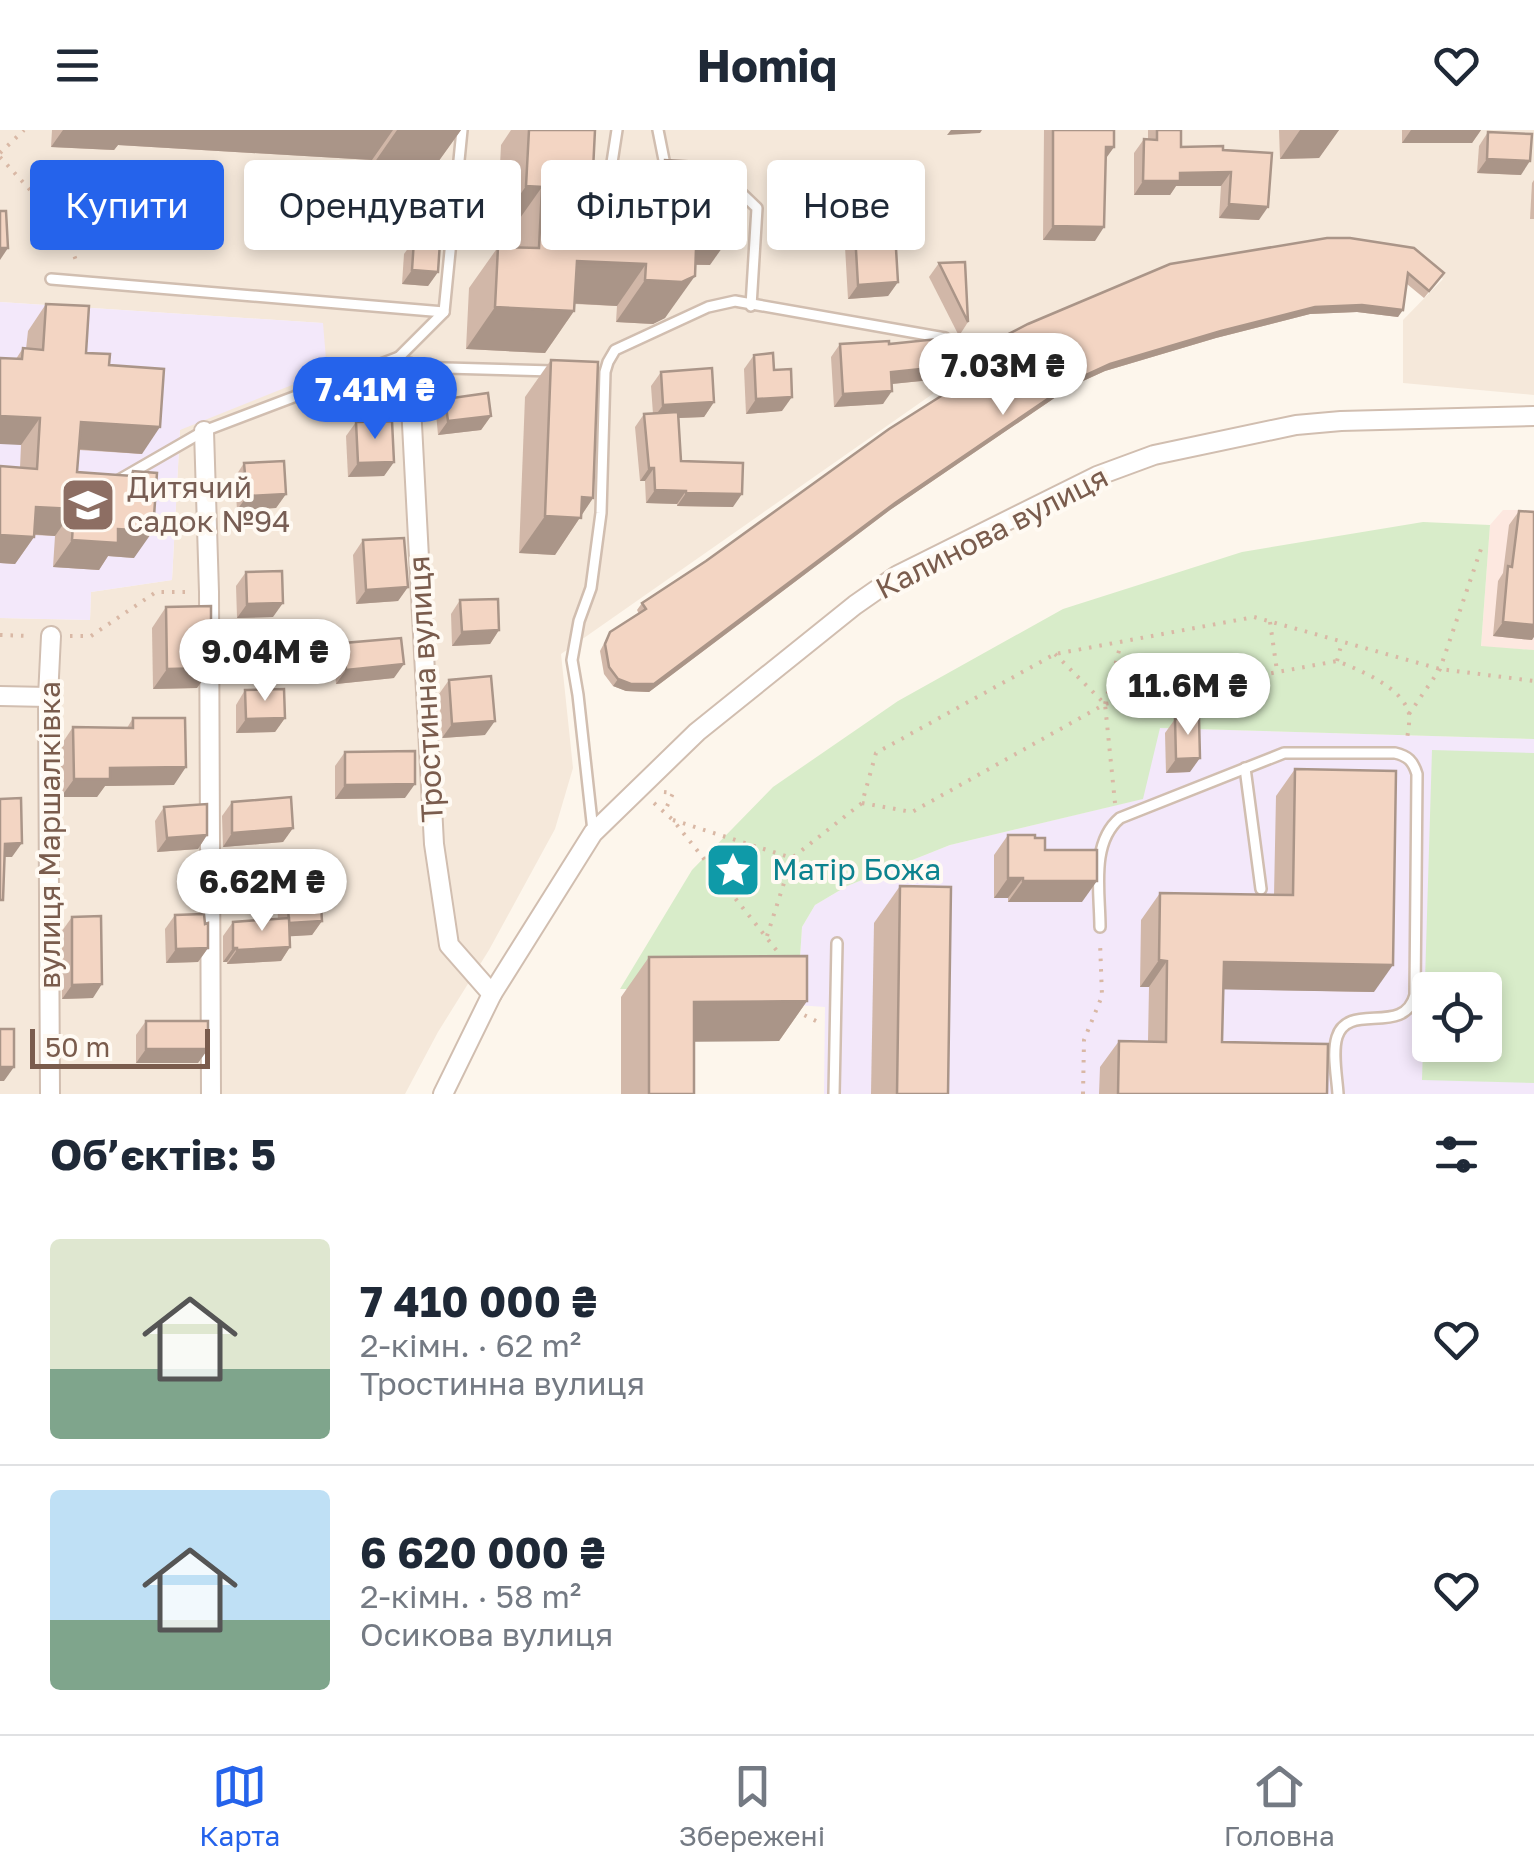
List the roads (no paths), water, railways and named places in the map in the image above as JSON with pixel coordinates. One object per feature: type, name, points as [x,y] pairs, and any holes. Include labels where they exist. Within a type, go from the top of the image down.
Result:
[{"type":"street","name":"Тростинна вулиця","points":[[404,362],[434,844],[449,945],[492,994]]},
{"type":"street","name":"Калинова вулиця","points":[[443,1094],[492,994],[593,833],[697,732],[854,605],[898,575],[1097,476],[1154,455],[1296,424],[1534,416]]},
{"type":"street","points":[[204,431],[209,592],[211,1094]]},
{"type":"street","name":"вулиця Маршалківка","points":[[50,1094],[51,636]]},
{"type":"street","points":[[0,696],[48,696]]},
{"type":"lane","points":[[404,362],[444,312],[462,130]]},
{"type":"lane","points":[[612,160],[617,130]]},
{"type":"lane","points":[[658,130],[664,160]]},
{"type":"lane","points":[[747,198],[757,208],[751,306]]},
{"type":"lane","points":[[51,279],[444,312]]},
{"type":"lane","points":[[593,833],[572,660],[579,621],[591,588],[601,512],[606,372],[615,350],[708,307],[735,302],[945,338]]},
{"type":"lane","points":[[118,480],[204,431],[404,362],[566,372]]},
{"type":"lane","points":[[586,372],[606,372]]},
{"type":"lane","points":[[1100,927],[1101,846],[1108,830],[1128,814],[1284,754],[1406,756],[1417,774],[1415,995],[1406,1013],[1355,1020],[1338,1032],[1338,1094]]},
{"type":"lane","points":[[1245,768],[1261,889]]},
{"type":"lane","points":[[834,1094],[836,943]]},
{"type":"place","name":"Дитячий садок №94","points":[[88,505]]},
{"type":"place","name":"Матір Божа","points":[[733,870]]}]
